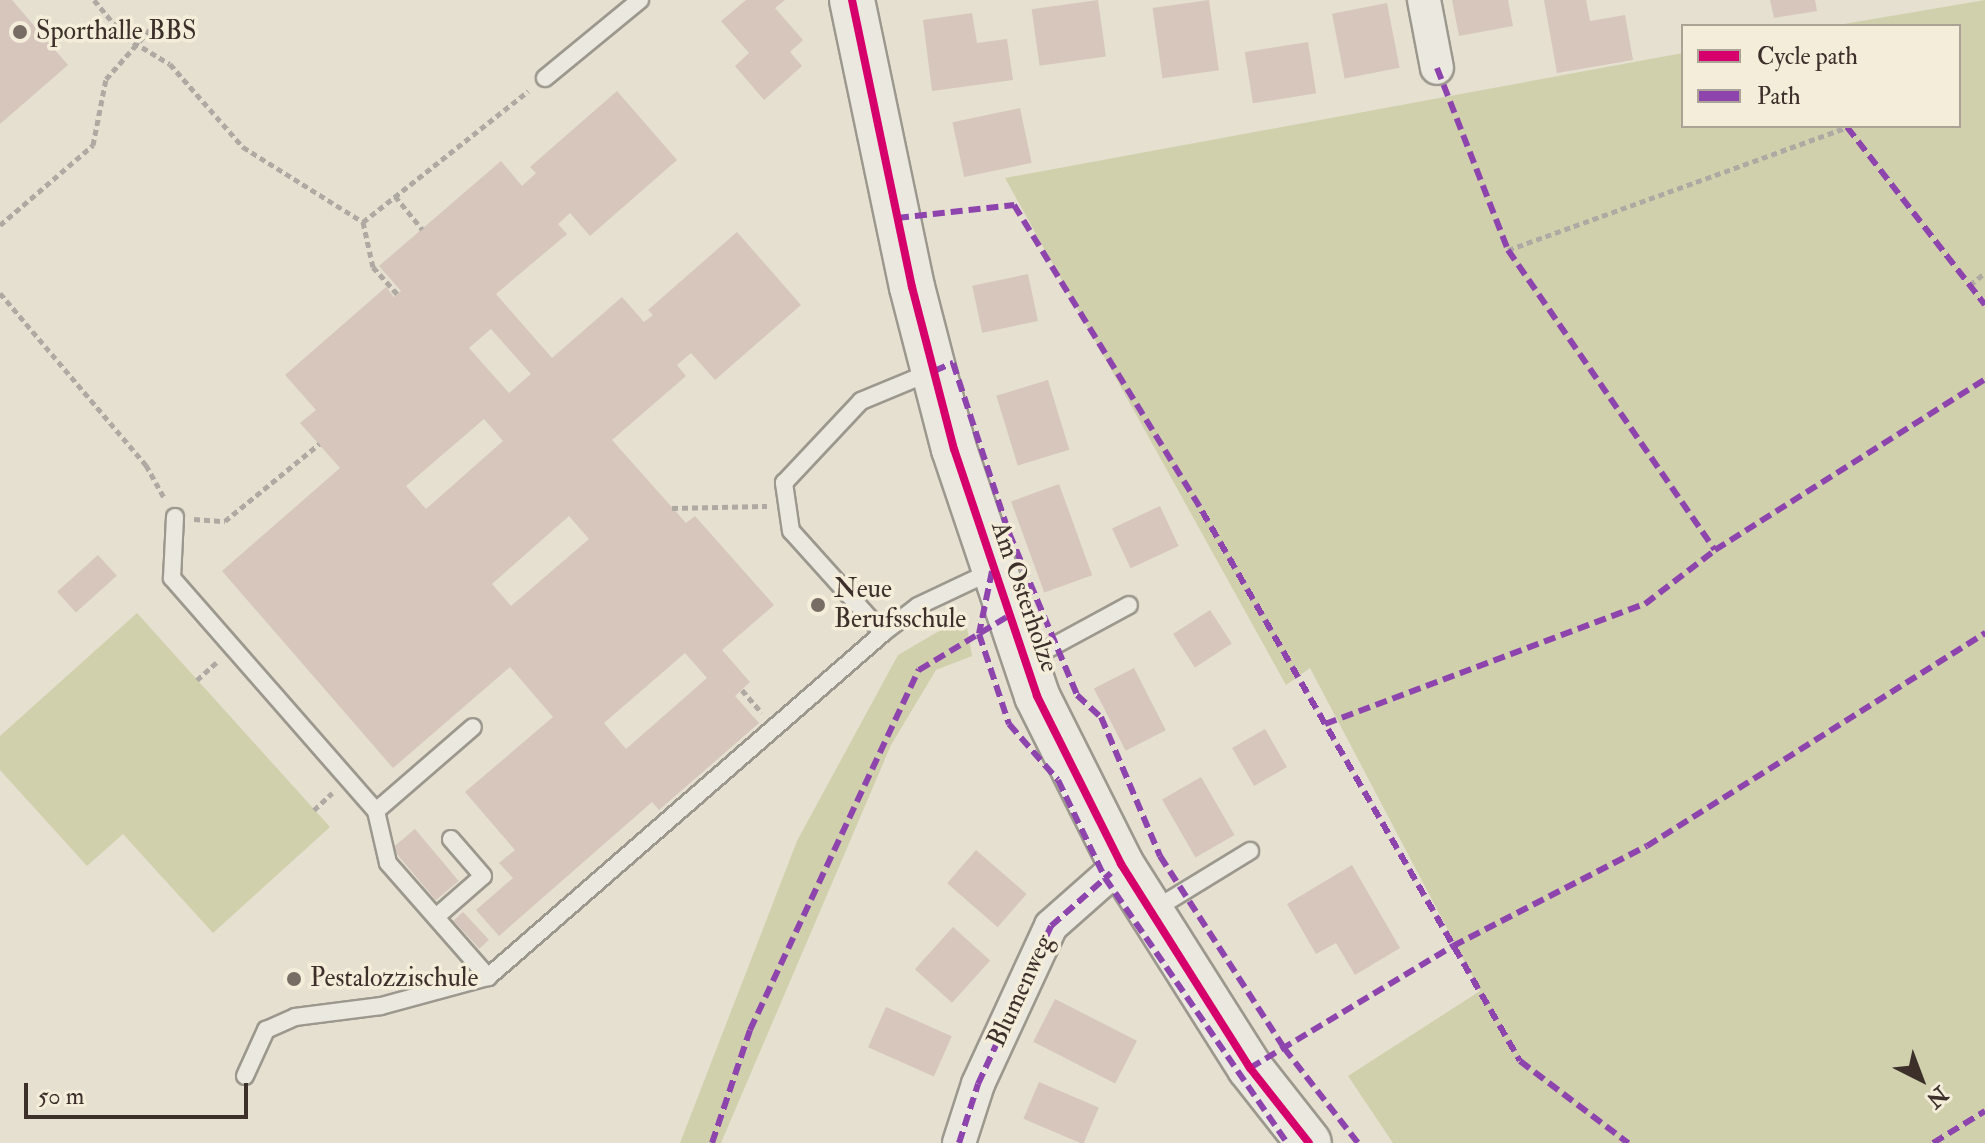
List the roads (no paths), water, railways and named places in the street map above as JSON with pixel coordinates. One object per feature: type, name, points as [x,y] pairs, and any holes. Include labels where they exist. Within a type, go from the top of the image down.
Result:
[{"type":"street","name":"Am Osterholze","points":[[852,0],[934,371],[992,571],[1024,662],[1121,864],[1250,1068],[1309,1143]]},
{"type":"street","points":[[1424,0],[1437,68]]},
{"type":"street","name":"Blumenweg","points":[[959,1143],[978,1084],[1051,926],[1121,864]]},
{"type":"lane","points":[[545,78],[640,0]]},
{"type":"lane","points":[[883,633],[791,531],[784,483],[861,401],[934,371]]},
{"type":"lane","points":[[175,517],[172,578],[376,811],[388,863],[488,977]]},
{"type":"lane","points":[[245,1076],[266,1030],[295,1017],[381,1006],[488,977],[742,760],[883,633],[918,606],[992,571]]},
{"type":"lane","points":[[1024,662],[1129,605]]},
{"type":"lane","points":[[376,811],[473,727]]},
{"type":"lane","points":[[436,917],[483,876],[451,839]]},
{"type":"lane","points":[[1151,912],[1250,851]]},
{"type":"place","name":"Sporthalle BBS","points":[[20,32]]},
{"type":"place","name":"Neue Berufsschule","points":[[818,605]]},
{"type":"place","name":"Pestalozzischule","points":[[294,979]]}]
